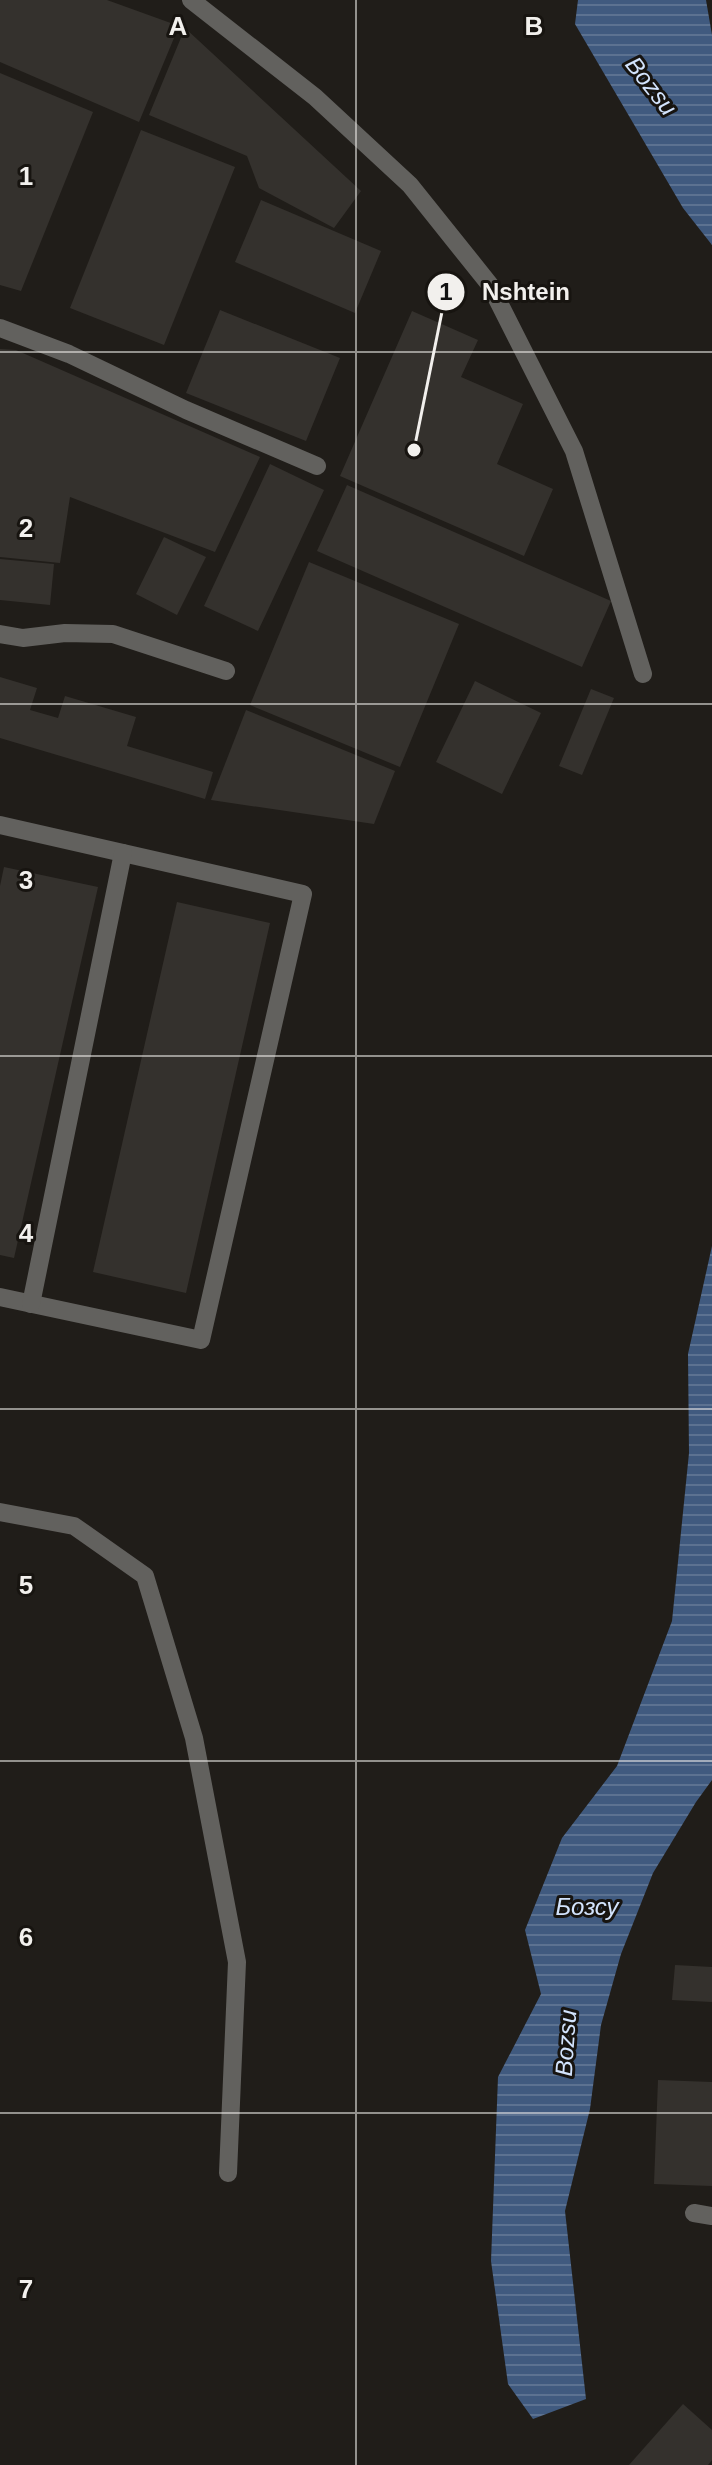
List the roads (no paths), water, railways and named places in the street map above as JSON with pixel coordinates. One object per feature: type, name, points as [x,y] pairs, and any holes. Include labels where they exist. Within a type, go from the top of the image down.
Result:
[{"type":"lane","points":[[191,0],[315,97],[410,185],[490,285],[574,451],[643,674]]},
{"type":"lane","points":[[0,328],[69,354],[186,410],[317,466]]},
{"type":"lane","points":[[0,634],[23,638],[65,633],[113,634],[226,671]]},
{"type":"lane","points":[[0,825],[303,894],[201,1340],[0,1297]]},
{"type":"lane","points":[[31,1304],[123,853]]},
{"type":"lane","points":[[0,1512],[74,1526],[145,1576],[194,1738],[237,1962],[228,2173]]},
{"type":"water","name":"Bozsu","points":[[578,0],[706,0],[712,35],[712,245],[683,208],[575,24]]},
{"type":"water","name":"Бозсу","points":[[712,1246],[712,1780],[653,1873],[621,1954],[601,2025],[590,2109],[565,2211],[586,2399],[533,2419],[508,2384],[491,2261],[498,2077],[541,1994],[525,1930],[562,1838],[617,1766],[672,1621],[689,1453],[688,1354]]},
{"type":"place","name":"Nshtein","points":[[414,450]]}]
